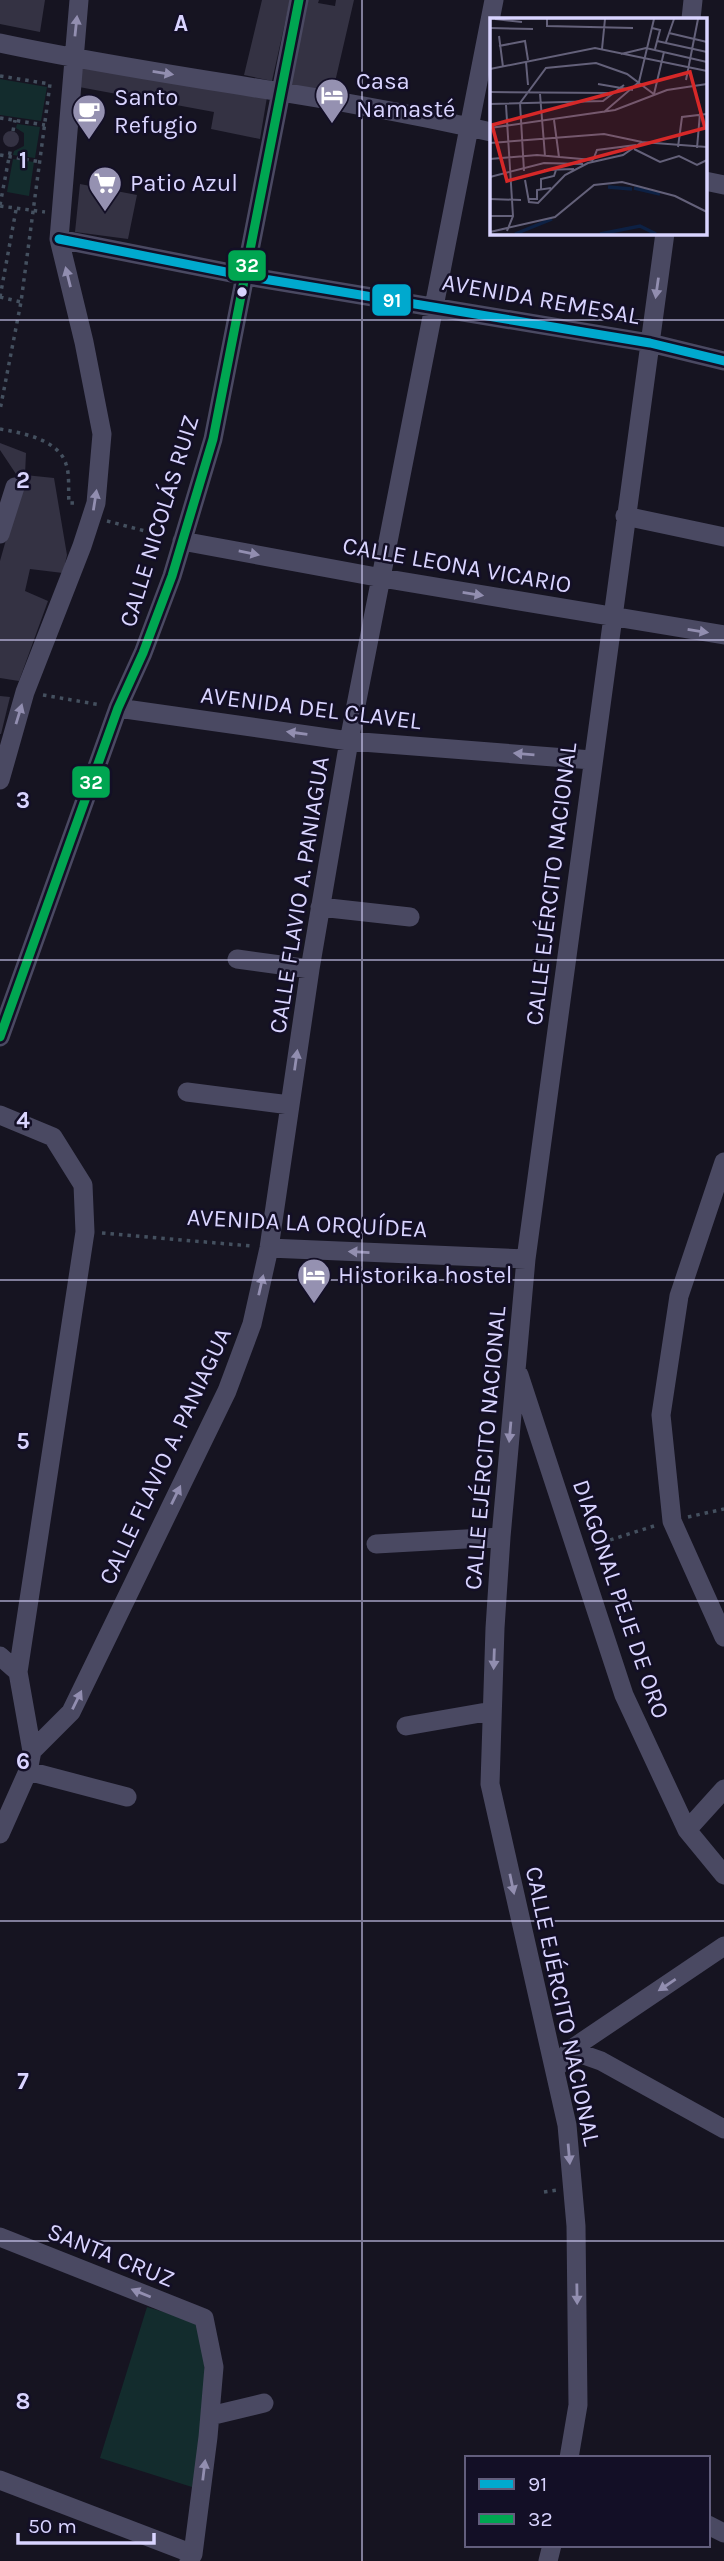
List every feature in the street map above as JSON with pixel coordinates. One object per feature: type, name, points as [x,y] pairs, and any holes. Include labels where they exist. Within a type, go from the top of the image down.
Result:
[{"type":"street","points":[[0,780],[25,692],[94,510],[102,434],[84,342],[59,239],[72,58],[79,0]]},
{"type":"street","name":"CALLE NICOLÁS RUIZ","points":[[0,1037],[118,708],[143,653],[182,541],[213,439],[299,0]]},
{"type":"street","name":"CALLE FLAVIO A. PANIAGUA","points":[[490,18],[494,0]]},
{"type":"street","points":[[691,18],[694,0]]},
{"type":"street","name":"CALLE FLAVIO A. PANIAGUA","points":[[32,1751],[71,1712],[227,1391],[252,1324],[269,1248],[310,969],[349,741],[432,305],[490,20]]},
{"type":"street","points":[[0,43],[490,132]]},
{"type":"street","points":[[706,181],[724,185]]},
{"type":"street","name":"CALLE EJÉRCITO NACIONAL","points":[[569,2456],[578,2405],[576,2226],[566,2124],[490,1784],[492,1711],[501,1537],[526,1259],[665,234]]},
{"type":"street","name":"AVENIDA REMESAL","points":[[59,239],[246,275],[650,343],[724,361]]},
{"type":"street","points":[[0,534],[15,487]]},
{"type":"street","points":[[625,516],[724,537]]},
{"type":"street","name":"CALLE LEONA VICARIO","points":[[182,541],[382,578],[724,635]]},
{"type":"street","name":"AVENIDA DEL CLAVEL","points":[[118,708],[349,741],[592,760]]},
{"type":"street","points":[[320,907],[410,917]]},
{"type":"street","points":[[237,959],[310,969]]},
{"type":"street","points":[[187,1092],[290,1105]]},
{"type":"street","points":[[0,1115],[54,1138],[83,1185],[85,1232],[18,1672],[32,1751],[28,1770],[0,1834]]},
{"type":"street","points":[[724,1162],[679,1296],[661,1415],[672,1521],[724,1637]]},
{"type":"street","name":"AVENIDA LA ORQUÍDEA","points":[[269,1248],[526,1259]]},
{"type":"street","name":"DIAGONAL PEJE DE ORO","points":[[516,1364],[624,1695],[687,1830],[723,1876]]},
{"type":"street","points":[[376,1544],[501,1537]]},
{"type":"street","points":[[0,1656],[18,1672]]},
{"type":"street","points":[[406,1726],[492,1711]]},
{"type":"street","points":[[28,1770],[127,1797]]},
{"type":"street","points":[[687,1830],[724,1789]]},
{"type":"street","points":[[555,2070],[570,2050],[724,1946]]},
{"type":"street","points":[[570,2050],[601,2061],[724,2129]]},
{"type":"street","name":"SANTA CRUZ","points":[[0,2237],[204,2318],[214,2367],[210,2416]]},
{"type":"street","points":[[0,2480],[191,2557],[210,2416],[264,2403]]},
{"type":"path","points":[[0,76],[50,84],[21,302],[0,410]]},
{"type":"path","points":[[0,118],[45,125]]},
{"type":"path","points":[[13,131],[15,120]]},
{"type":"path","points":[[10,147],[0,207],[34,212],[61,211]]},
{"type":"path","points":[[0,155],[41,162]]},
{"type":"path","points":[[16,210],[0,297],[21,302]]},
{"type":"path","points":[[0,429],[26,434],[59,450],[67,465],[69,503],[182,541]]},
{"type":"path","points":[[25,692],[118,708]]},
{"type":"path","name":"AVENIDA LA ORQUÍDEA","points":[[85,1232],[269,1248]]},
{"type":"path","points":[[576,1550],[672,1521],[724,1509]]},
{"type":"green space","points":[[0,79],[47,87],[41,121],[0,115]]},
{"type":"green space","points":[[17,124],[40,127],[35,158],[13,155],[14,151],[24,146],[24,133],[16,128]]},
{"type":"green space","points":[[13,159],[34,162],[29,196],[7,192]]},
{"type":"green space","points":[[147,2307],[198,2322],[208,2391],[192,2487],[100,2458]]},
{"type":"building","points":[[0,0],[45,0],[40,32],[0,24]]},
{"type":"building","points":[[262,0],[290,0],[272,81],[244,75]]},
{"type":"building","points":[[306,0],[319,0],[318,3],[335,6],[336,0],[354,0],[332,95],[287,85]]},
{"type":"building","points":[[83,65],[267,97],[260,139],[211,129],[214,112],[79,87]]},
{"type":"building","points":[[8,131],[14,131],[19,139],[17,145],[8,147],[3,142],[3,136]]},
{"type":"building","name":"Patio Azul","points":[[80,184],[137,195],[128,239],[75,232]]},
{"type":"building","points":[[0,443],[26,453],[25,475],[54,478],[67,555],[63,573],[30,569],[25,591],[48,601],[19,681],[0,678],[0,561],[22,483],[0,450]]},
{"type":"building","points":[[0,696],[10,697],[1,734],[0,734]]},
{"type":"transit line","name":"32","points":[[0,1037],[118,708],[143,653],[172,576],[213,439],[299,0]]},
{"type":"transit line","name":"91","points":[[59,239],[246,276],[650,343],[724,361]]},
{"type":"place","name":"Casa Namasté","points":[[332,125]]},
{"type":"place","name":"Santo Refugio","points":[[89,141]]},
{"type":"place","name":"Patio Azul","points":[[105,213]]},
{"type":"place","name":"Historika hostel","points":[[314,1305]]}]
